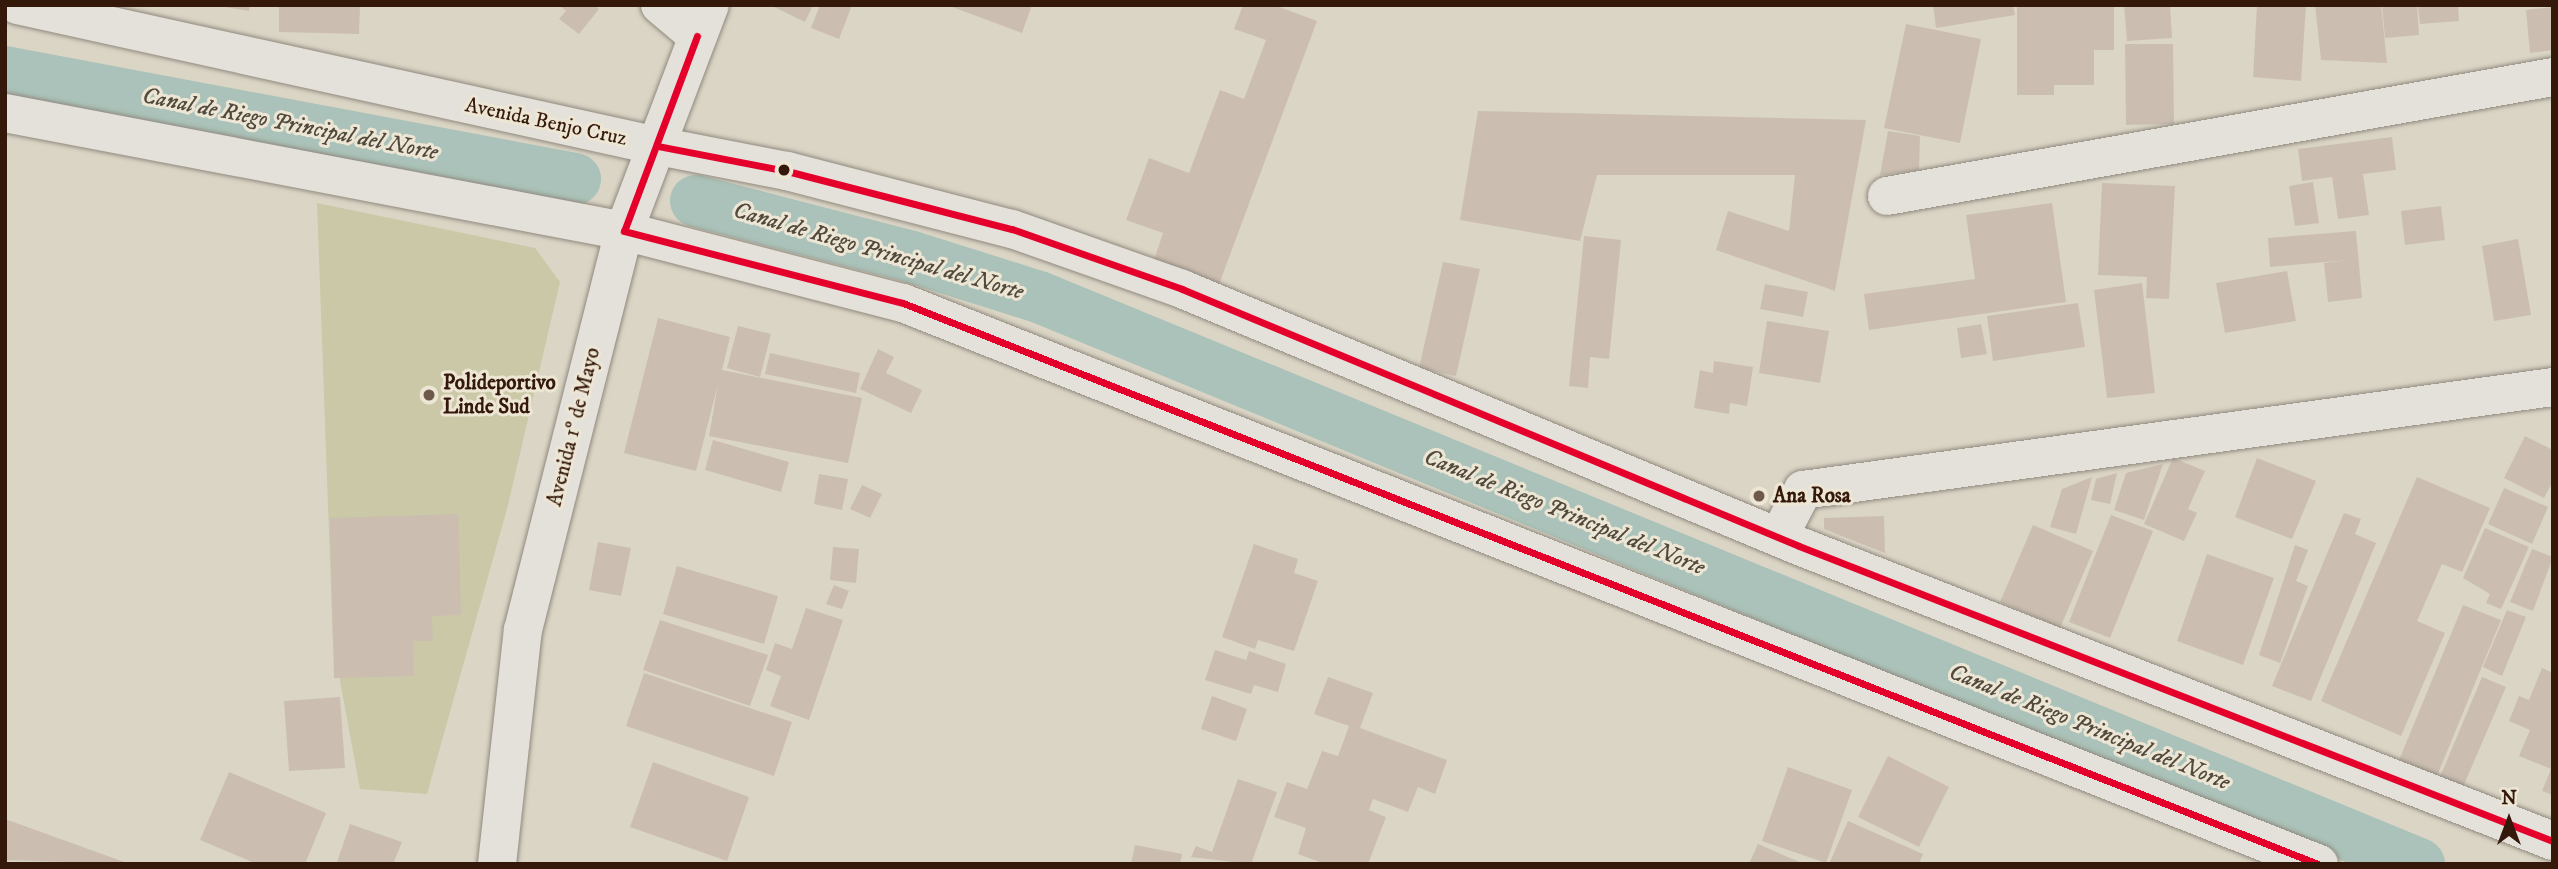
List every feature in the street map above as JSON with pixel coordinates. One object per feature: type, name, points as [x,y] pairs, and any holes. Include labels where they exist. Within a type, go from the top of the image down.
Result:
[{"type":"main road","name":"Avenida Benjo Cruz","points":[[18,5],[658,146],[787,170],[1012,229],[1182,289],[1779,536],[2553,841]]},
{"type":"main road","points":[[660,5],[704,21]]},
{"type":"main road","name":"Avenida 1º de Mayo","points":[[497,864],[523,630],[624,232],[704,21]]},
{"type":"main road","points":[[1887,196],[2553,77]]},
{"type":"main road","points":[[5,113],[624,232],[903,303],[2319,864]]},
{"type":"main road","points":[[1779,536],[1803,490],[2553,387]]},
{"type":"shaded area","name":"Polideportivo Linde Sud","points":[[317,203],[535,248],[560,282],[507,509],[427,794],[360,789],[333,643]]},
{"type":"building","points":[[213,5],[250,5],[249,11]]},
{"type":"building","points":[[279,5],[360,5],[359,34],[279,32]]},
{"type":"building","points":[[559,5],[595,5],[599,9],[579,34],[559,19],[566,11]]},
{"type":"building","points":[[770,5],[813,5],[805,22]]},
{"type":"building","points":[[820,5],[852,5],[839,39],[811,28]]},
{"type":"building","points":[[947,5],[1032,5],[1022,33]]},
{"type":"building","points":[[1243,5],[1274,5],[1317,21],[1218,287],[1153,263],[1163,233],[1126,220],[1149,158],[1189,173],[1220,90],[1244,99],[1266,40],[1234,29]]},
{"type":"building","points":[[1933,5],[2013,5],[2015,15],[1936,28]]},
{"type":"building","points":[[2017,5],[2114,5],[2114,50],[2094,50],[2094,85],[2054,85],[2054,95],[2017,95]]},
{"type":"building","points":[[2124,5],[2170,5],[2172,38],[2127,41]]},
{"type":"building","points":[[2257,5],[2306,5],[2301,81],[2253,77]]},
{"type":"building","points":[[2315,5],[2381,5],[2387,63],[2321,60]]},
{"type":"building","points":[[2382,5],[2417,5],[2419,35],[2385,38]]},
{"type":"building","points":[[2418,5],[2458,5],[2459,21],[2420,24]]},
{"type":"building","points":[[2553,7],[2553,50],[2530,53],[2526,10]]},
{"type":"building","points":[[1906,24],[1981,39],[1960,143],[1884,128]]},
{"type":"building","points":[[2125,44],[2173,44],[2174,124],[2126,125]]},
{"type":"building","points":[[1478,111],[1866,120],[1835,291],[1716,250],[1728,211],[1789,231],[1795,175],[1597,175],[1580,241],[1460,220]]},
{"type":"building","points":[[1888,131],[1920,136],[1919,170],[1880,175]]},
{"type":"building","points":[[2392,137],[2396,170],[2363,174],[2369,215],[2338,219],[2332,177],[2302,181],[2298,149]]},
{"type":"building","points":[[2313,182],[2319,223],[2295,226],[2289,186]]},
{"type":"building","points":[[2102,183],[2175,186],[2169,299],[2146,298],[2147,277],[2098,275]]},
{"type":"building","points":[[2052,203],[2066,302],[1869,330],[1864,294],[1975,279],[1966,215]]},
{"type":"building","points":[[2441,206],[2445,240],[2405,245],[2401,211]]},
{"type":"building","points":[[2356,231],[2362,298],[2328,302],[2324,263],[2349,260],[2270,267],[2268,238]]},
{"type":"building","points":[[1584,236],[1621,240],[1609,359],[1590,357],[1588,388],[1569,386]]},
{"type":"building","points":[[2518,239],[2531,315],[2494,321],[2482,246]]},
{"type":"building","points":[[1443,262],[1480,269],[1456,376],[1419,368]]},
{"type":"building","points":[[2287,271],[2296,321],[2225,333],[2216,283]]},
{"type":"building","points":[[2142,283],[2155,393],[2107,398],[2094,290]]},
{"type":"building","points":[[1765,284],[1808,292],[1803,317],[1760,309]]},
{"type":"building","points":[[2078,303],[2085,347],[1993,361],[1987,316]]},
{"type":"building","points":[[658,318],[730,337],[722,370],[862,398],[848,463],[709,436],[718,384],[696,471],[624,453]]},
{"type":"building","points":[[1767,321],[1829,331],[1820,383],[1759,373]]},
{"type":"building","points":[[1981,324],[1987,354],[1961,358],[1957,328]]},
{"type":"building","points":[[738,326],[771,334],[760,377],[727,368]]},
{"type":"building","points":[[878,349],[894,357],[886,373],[922,390],[911,413],[860,389]]},
{"type":"building","points":[[770,353],[860,373],[856,393],[765,374]]},
{"type":"building","points":[[1714,361],[1753,367],[1747,406],[1730,403],[1729,414],[1694,408],[1700,370],[1713,373]]},
{"type":"building","points":[[2525,436],[2553,450],[2553,481],[2544,498],[2504,478]]},
{"type":"building","points":[[713,440],[789,462],[781,492],[705,470]]},
{"type":"building","points":[[2173,458],[2205,471],[2188,509],[2197,513],[2184,541],[2144,524]]},
{"type":"building","points":[[2257,458],[2316,481],[2292,539],[2235,517]]},
{"type":"building","points":[[2163,464],[2144,520],[2114,510],[2126,473]]},
{"type":"building","points":[[2117,473],[2110,504],[2091,500],[2096,479]]},
{"type":"building","points":[[819,474],[848,479],[842,510],[814,504]]},
{"type":"building","points":[[2092,477],[2076,534],[2050,527],[2062,489]]},
{"type":"building","points":[[2417,477],[2490,508],[2462,572],[2442,564],[2417,621],[2445,633],[2401,736],[2321,701]]},
{"type":"building","points":[[862,485],[882,494],[870,518],[850,509]]},
{"type":"building","points":[[2504,488],[2548,507],[2532,544],[2488,524]]},
{"type":"building","points":[[2344,513],[2361,519],[2355,534],[2376,543],[2311,701],[2272,686]]},
{"type":"building","points":[[458,514],[461,615],[432,616],[433,641],[413,641],[414,676],[334,678],[330,518]]},
{"type":"building","points":[[2111,515],[2153,531],[2110,638],[2069,622]]},
{"type":"building","points":[[1884,516],[1885,553],[1824,529],[1824,518]]},
{"type":"building","points":[[2033,525],[2093,551],[2060,628],[2000,602]]},
{"type":"building","points":[[2485,528],[2529,547],[2501,609],[2486,603],[2490,594],[2463,578]]},
{"type":"building","points":[[598,542],[631,548],[621,596],[589,590]]},
{"type":"building","points":[[1254,544],[1298,559],[1294,573],[1318,581],[1294,651],[1258,640],[1255,649],[1222,637]]},
{"type":"building","points":[[2295,545],[2308,550],[2296,581],[2308,586],[2280,663],[2259,655]]},
{"type":"building","points":[[833,547],[859,549],[856,583],[830,580]]},
{"type":"building","points":[[2532,549],[2553,557],[2533,611],[2510,602]]},
{"type":"building","points":[[2207,554],[2274,578],[2243,665],[2177,641]]},
{"type":"building","points":[[677,566],[778,596],[764,644],[663,614]]},
{"type":"building","points":[[834,585],[849,591],[842,609],[826,604]]},
{"type":"building","points":[[2463,605],[2501,620],[2435,781],[2397,765]]},
{"type":"building","points":[[806,608],[843,620],[809,720],[770,706],[781,676],[766,670],[775,643],[792,649]]},
{"type":"building","points":[[2507,610],[2526,617],[2502,676],[2483,667]]},
{"type":"building","points":[[660,620],[768,655],[750,706],[643,670]]},
{"type":"building","points":[[1215,650],[1246,660],[1249,651],[1286,664],[1278,692],[1254,685],[1251,694],[1205,680]]},
{"type":"building","points":[[2542,668],[2553,673],[2553,795],[2542,791],[2551,769],[2519,756],[2530,730],[2509,721],[2519,696],[2529,700]]},
{"type":"building","points":[[644,673],[792,722],[774,776],[626,726]]},
{"type":"building","points":[[1328,677],[1373,693],[1360,728],[1447,760],[1435,794],[1418,787],[1408,812],[1373,799],[1369,810],[1386,817],[1368,864],[1325,864],[1298,854],[1306,828],[1274,817],[1287,782],[1307,789],[1322,751],[1338,756],[1349,726],[1314,714]]},
{"type":"building","points":[[2482,677],[2506,687],[2463,787],[2440,777]]},
{"type":"building","points":[[1212,696],[1247,709],[1236,741],[1201,729]]},
{"type":"building","points":[[340,697],[345,768],[289,771],[284,701]]},
{"type":"building","points":[[1888,756],[1949,787],[1919,847],[1858,817]]},
{"type":"building","points":[[653,762],[749,797],[727,861],[630,827]]},
{"type":"building","points":[[1788,767],[1852,790],[1826,863],[1762,841]]},
{"type":"building","points":[[229,772],[326,813],[305,864],[257,864],[200,840]]},
{"type":"building","points":[[1238,779],[1277,792],[1251,864],[1191,857],[1196,846],[1212,852]]},
{"type":"building","points":[[5,819],[127,863],[127,864],[5,860]]},
{"type":"building","points":[[1848,821],[1923,854],[1919,864],[1829,864]]},
{"type":"building","points":[[350,824],[402,842],[393,864],[337,862]]},
{"type":"building","points":[[1758,844],[1804,864],[1749,864]]},
{"type":"building","points":[[1135,845],[1182,854],[1180,864],[1131,864]]},
{"type":"waterway","name":"Canal de Riego Principal del Norte","points":[[5,72],[575,179]]},
{"type":"waterway","name":"Canal de Riego Principal del Norte","points":[[696,201],[912,257],[1039,297],[2419,864]]},
{"type":"transit line","points":[[697,36],[624,231],[903,303],[2318,864]]},
{"type":"transit line","points":[[658,146],[787,171],[1012,229],[1182,289],[1799,546],[2553,841]]},
{"type":"place","name":"Polideportivo Linde Sud","points":[[429,395]]},
{"type":"place","name":"Ana Rosa","points":[[1759,496]]}]
